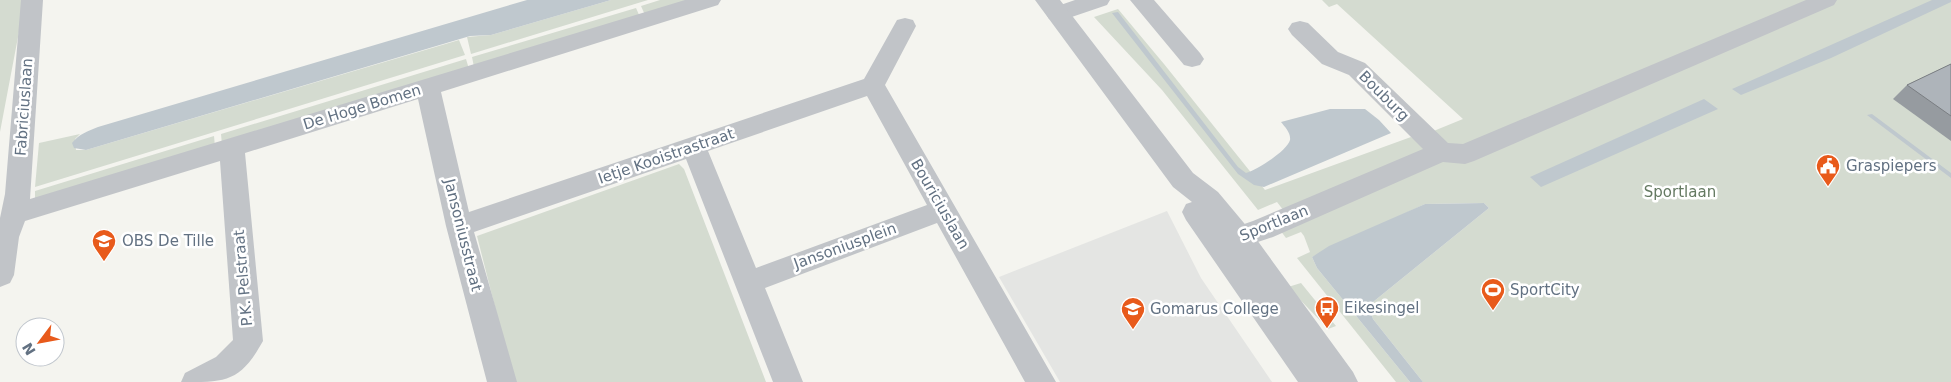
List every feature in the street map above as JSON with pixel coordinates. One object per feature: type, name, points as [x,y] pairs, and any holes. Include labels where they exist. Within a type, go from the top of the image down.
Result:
[{"type":"street","name":"Fabriciuslaan","points":[[15,214],[32,0]]},
{"type":"street","name":"De Hoge Bomen","points":[[15,214],[710,0]]},
{"type":"street","points":[[1099,0],[1052,7],[1183,180],[1193,207],[1229,241],[1342,382]]},
{"type":"street","points":[[1141,0],[1192,59]]},
{"type":"street","name":"Sportlaan","points":[[1229,241],[1441,152],[1465,154],[1826,0]]},
{"type":"street","points":[[872,85],[905,26]]},
{"type":"street","name":"Bouburg","points":[[1300,28],[1330,58],[1357,69],[1441,152]]},
{"type":"street","name":"Ietje Kooistrastraat","points":[[459,226],[872,85]]},
{"type":"street","name":"Bouriciuslaan","points":[[872,85],[1039,381]]},
{"type":"street","name":"Jansoniusstraat","points":[[428,87],[459,226],[502,382]]},
{"type":"street","points":[[694,147],[788,382]]},
{"type":"street","name":"P.K. Pelstraat","points":[[196,382],[226,367],[240,357],[248,341],[232,148]]},
{"type":"street","name":"Jansoniusplein","points":[[747,283],[944,210]]},
{"type":"street","points":[[0,275],[6,237],[15,214]]},
{"type":"street","points":[[1229,241],[1316,382]]},
{"type":"shaded area","points":[[527,0],[611,0],[491,35],[470,36],[86,150],[74,148],[72,143],[87,131],[98,127]]},
{"type":"shaded area","points":[[1932,0],[1951,0],[1951,2],[1831,58],[1741,95],[1732,89]]},
{"type":"shaded area","points":[[1118,12],[1238,167],[1246,173],[1271,160],[1288,144],[1290,135],[1281,122],[1330,109],[1365,109],[1391,133],[1264,187],[1254,185],[1238,174],[1112,13]]},
{"type":"shaded area","points":[[1704,99],[1718,109],[1541,187],[1530,177]]},
{"type":"shaded area","points":[[1872,114],[1951,173],[1951,178],[1867,115]]},
{"type":"shaded area","points":[[1484,203],[1489,208],[1373,302],[1370,310],[1373,319],[1423,382],[1410,382],[1317,268],[1312,257],[1329,246],[1425,204]]},
{"type":"shaded area","name":"Gomarus College","points":[[1167,211],[1201,278],[1272,382],[1060,382],[999,277]]},
{"type":"green space","points":[[0,0],[25,0],[0,132]]},
{"type":"green space","points":[[611,0],[648,0],[471,54],[467,37],[491,35]]},
{"type":"green space","points":[[660,0],[694,0],[645,15],[641,6]]},
{"type":"green space","name":"Sportlaan","points":[[1322,0],[1951,0],[1951,382],[1423,382],[1373,319],[1370,310],[1373,302],[1489,208],[1484,203],[1476,203],[1425,204],[1312,257],[1317,268],[1410,382],[1396,382],[1297,258],[1310,252],[1301,232],[1286,238],[1280,230],[1294,224],[1277,202],[1258,210],[1162,90],[1094,17],[1118,9],[1265,190],[1411,137],[1414,139],[1463,119],[1337,4],[1329,7]]},
{"type":"green space","points":[[636,8],[640,17],[474,67],[472,57]]},
{"type":"green space","points":[[459,40],[465,55],[35,187],[39,143],[80,134],[75,139],[76,150],[86,150]]},
{"type":"green space","points":[[466,59],[469,69],[222,145],[221,134]]},
{"type":"green space","points":[[214,136],[215,147],[35,201],[35,191]]},
{"type":"green space","points":[[679,164],[684,169],[766,382],[514,382],[477,236]]},
{"type":"green space","points":[[1301,283],[1336,326],[1328,329],[1288,287]]},
{"type":"building","points":[[1951,64],[1951,116],[1907,85]]},
{"type":"place","name":"Graspiepers","points":[[1828,187]]},
{"type":"place","name":"OBS De Tille","points":[[104,262]]},
{"type":"place","name":"SportCity","points":[[1493,311]]},
{"type":"place","name":"Eikesingel","points":[[1327,329]]},
{"type":"place","name":"Gomarus College","points":[[1133,330]]}]
